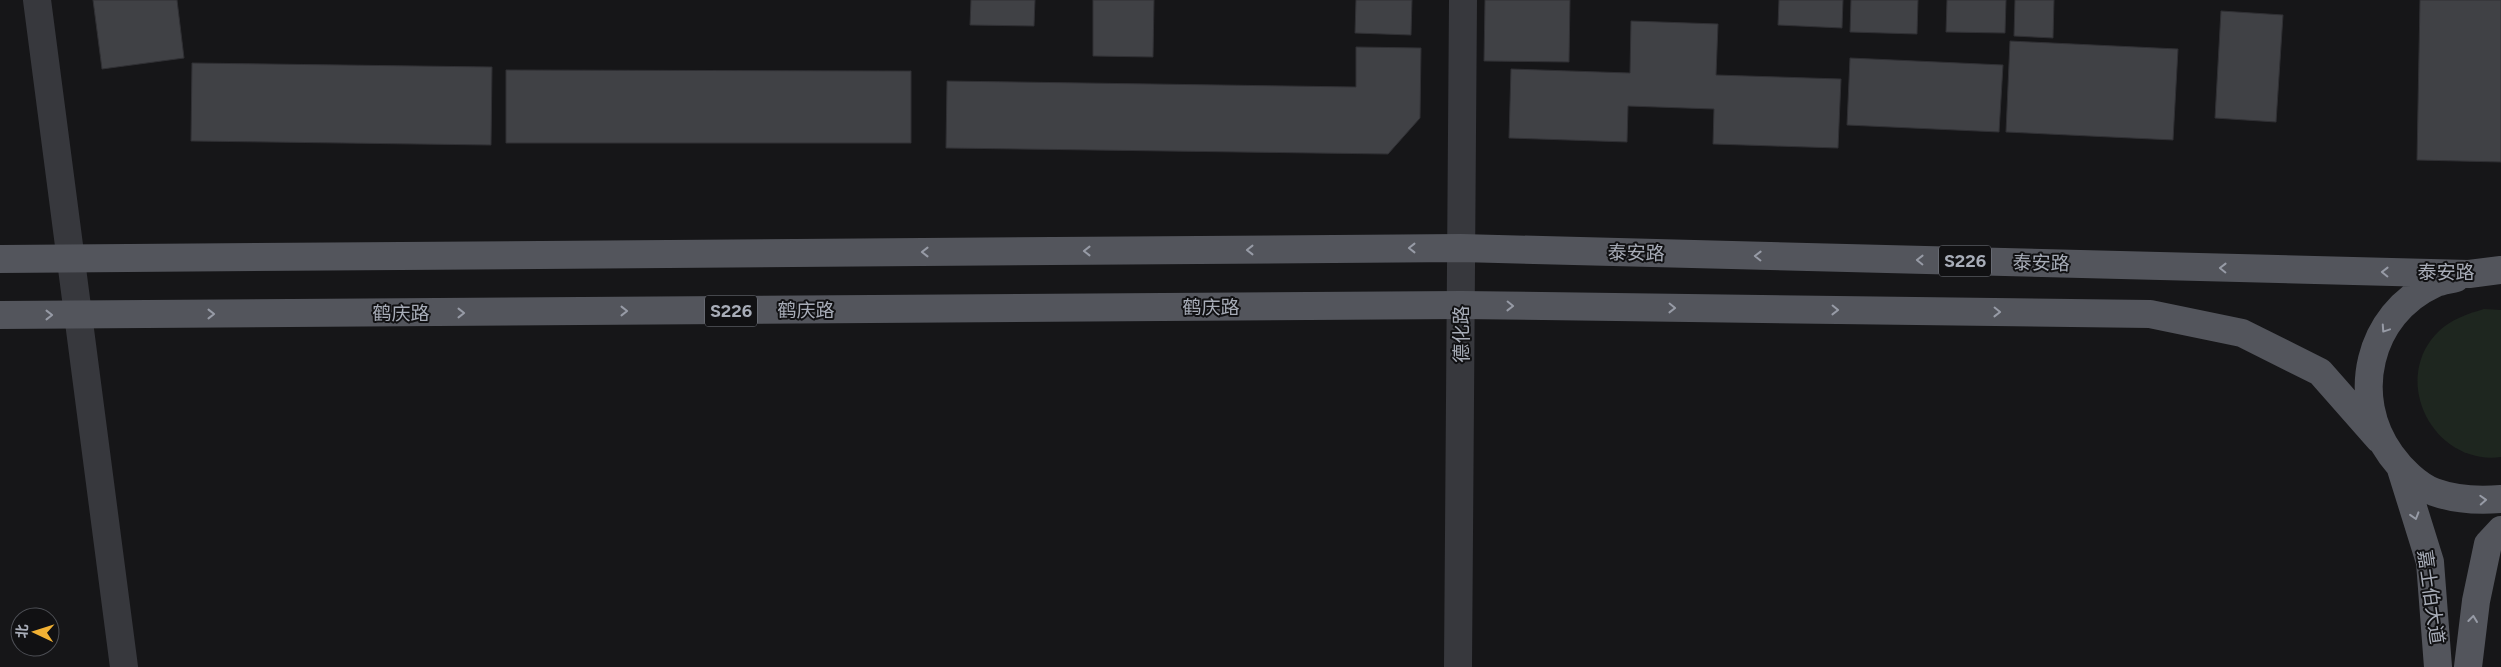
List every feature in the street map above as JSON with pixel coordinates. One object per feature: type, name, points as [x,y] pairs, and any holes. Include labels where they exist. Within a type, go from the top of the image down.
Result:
[{"type":"main road","name":"S226","points":[[0,259],[1461,248]]},
{"type":"main road","name":"泰安路","points":[[1461,248],[2469,274],[2501,270]]},
{"type":"main road","points":[[2501,277],[2469,274],[2434,284],[2404,304],[2381,333],[2369,368],[2368,395],[2368,404],[2379,438],[2401,469],[2432,491],[2468,501],[2501,499]]},
{"type":"main road","name":"S226","points":[[1461,305],[2150,314],[2242,332],[2320,372],[2379,438]]},
{"type":"main road","name":"鹤庆路","points":[[0,316],[1461,305]]},
{"type":"main road","name":"嘉士伯大道","points":[[2401,469],[2430,562],[2438,667]]},
{"type":"main road","name":"嘉士伯大道","points":[[2468,667],[2476,601],[2488,544],[2501,530]]},
{"type":"street","points":[[37,0],[124,667]]},
{"type":"street","name":"德化路","points":[[1458,667],[1463,0]]},
{"type":"shaded area","points":[[2484,309],[2501,310],[2501,457],[2477,456],[2456,448],[2438,434],[2426,415],[2419,394],[2418,372],[2425,351],[2439,331],[2460,317]]},
{"type":"building","points":[[93,0],[177,0],[184,58],[102,69]]},
{"type":"building","points":[[971,0],[1035,0],[1034,26],[970,25]]},
{"type":"building","points":[[1093,0],[1154,0],[1153,57],[1093,56]]},
{"type":"building","points":[[1356,0],[1412,0],[1411,35],[1355,33]]},
{"type":"building","points":[[1485,0],[1570,0],[1569,62],[1484,61]]},
{"type":"building","points":[[1779,0],[1843,0],[1842,28],[1778,25]]},
{"type":"building","points":[[1851,0],[1918,0],[1917,34],[1850,32]]},
{"type":"building","points":[[1947,0],[2006,0],[2005,33],[1946,32]]},
{"type":"building","points":[[2015,0],[2054,0],[2053,38],[2014,36]]},
{"type":"building","points":[[2420,0],[2501,0],[2501,162],[2417,160]]},
{"type":"building","points":[[2221,11],[2283,15],[2276,122],[2215,118]]},
{"type":"building","points":[[1631,21],[1718,24],[1716,75],[1841,79],[1838,148],[1713,144],[1714,109],[1628,106],[1627,142],[1509,138],[1511,69],[1630,73]]},
{"type":"building","points":[[2010,41],[2178,49],[2173,140],[2006,132]]},
{"type":"building","points":[[1356,47],[1421,48],[1420,118],[1388,154],[946,148],[947,81],[1356,87]]},
{"type":"building","points":[[1850,58],[2003,65],[1999,132],[1847,125]]},
{"type":"building","points":[[192,63],[492,67],[491,145],[191,141]]},
{"type":"building","points":[[506,70],[911,71],[911,143],[506,143]]}]
